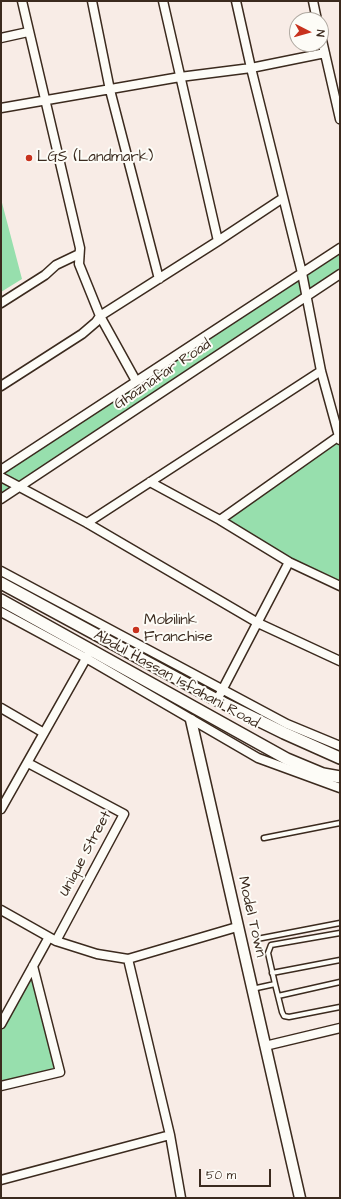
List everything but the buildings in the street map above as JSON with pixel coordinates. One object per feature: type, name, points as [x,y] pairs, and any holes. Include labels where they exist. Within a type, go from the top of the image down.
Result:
[{"type":"main road","name":"Abdul Hassan Isfahani Road","points":[[1,583],[218,700],[284,733],[340,758]]},
{"type":"main road","name":"Abdul Hassan Isfahani Road","points":[[1,600],[88,654],[287,759],[323,774],[340,777]]},
{"type":"street","points":[[22,1],[28,32],[46,100],[80,248],[79,264],[100,316],[136,381]]},
{"type":"street","points":[[92,1],[110,90],[159,279]]},
{"type":"street","points":[[163,1],[218,241]]},
{"type":"street","points":[[220,520],[340,438],[322,371],[302,273],[251,68],[236,1]]},
{"type":"street","points":[[313,1],[315,12]]},
{"type":"street","points":[[1,38],[28,32]]},
{"type":"street","points":[[1,108],[180,77],[251,68],[325,53],[340,119]]},
{"type":"street","points":[[1,386],[82,334],[96,322],[100,316],[283,198]]},
{"type":"street","name":"Ghaznafar Road","points":[[1,470],[340,248]]},
{"type":"street","points":[[1,303],[45,275],[56,265],[79,254]]},
{"type":"street","name":"Ghaznafar Road","points":[[1,499],[340,274]]},
{"type":"street","points":[[87,523],[322,371]]},
{"type":"street","points":[[1,476],[87,523],[258,623],[340,661]]},
{"type":"street","points":[[150,482],[220,520],[289,562],[340,586]]},
{"type":"street","points":[[218,700],[289,562]]},
{"type":"street","points":[[1,571],[287,724],[340,746]]},
{"type":"street","points":[[1,612],[88,654],[190,720],[258,758],[340,788]]},
{"type":"street","points":[[1,809],[4,797],[28,763],[88,654]]},
{"type":"street","points":[[1,708],[44,733]]},
{"type":"street","name":"Model Town","points":[[190,720],[300,1198]]},
{"type":"street","name":"Unique Street","points":[[28,763],[124,814],[52,939]]},
{"type":"street","points":[[1,910],[52,939],[97,954],[128,959],[237,927]]},
{"type":"street","points":[[1,1024],[33,966],[52,939]]},
{"type":"street","points":[[128,959],[170,1135],[181,1198]]},
{"type":"street","points":[[1,1086],[60,1072],[33,966]]},
{"type":"street","points":[[265,1046],[340,1028]]},
{"type":"street","points":[[1,1180],[170,1135]]},
{"type":"lane","points":[[264,838],[340,823]]},
{"type":"lane","points":[[257,939],[340,923]]},
{"type":"lane","points":[[340,933],[271,945],[268,953],[284,1016],[289,1017],[340,1007]]},
{"type":"lane","points":[[272,973],[340,960]]},
{"type":"lane","points":[[278,996],[340,982]]},
{"type":"lane","points":[[252,989],[275,984]]},
{"type":"green space","points":[[1,199],[22,279],[1,292]]},
{"type":"green space","points":[[340,248],[340,272],[1,498],[1,470]]},
{"type":"green space","points":[[340,440],[340,586],[220,520]]},
{"type":"green space","points":[[33,966],[60,1072],[1,1086],[1,1024]]},
{"type":"place","name":"LGS (Landmark)","points":[[29,158]]},
{"type":"place","name":"Mobilink Franchise","points":[[136,630]]}]
